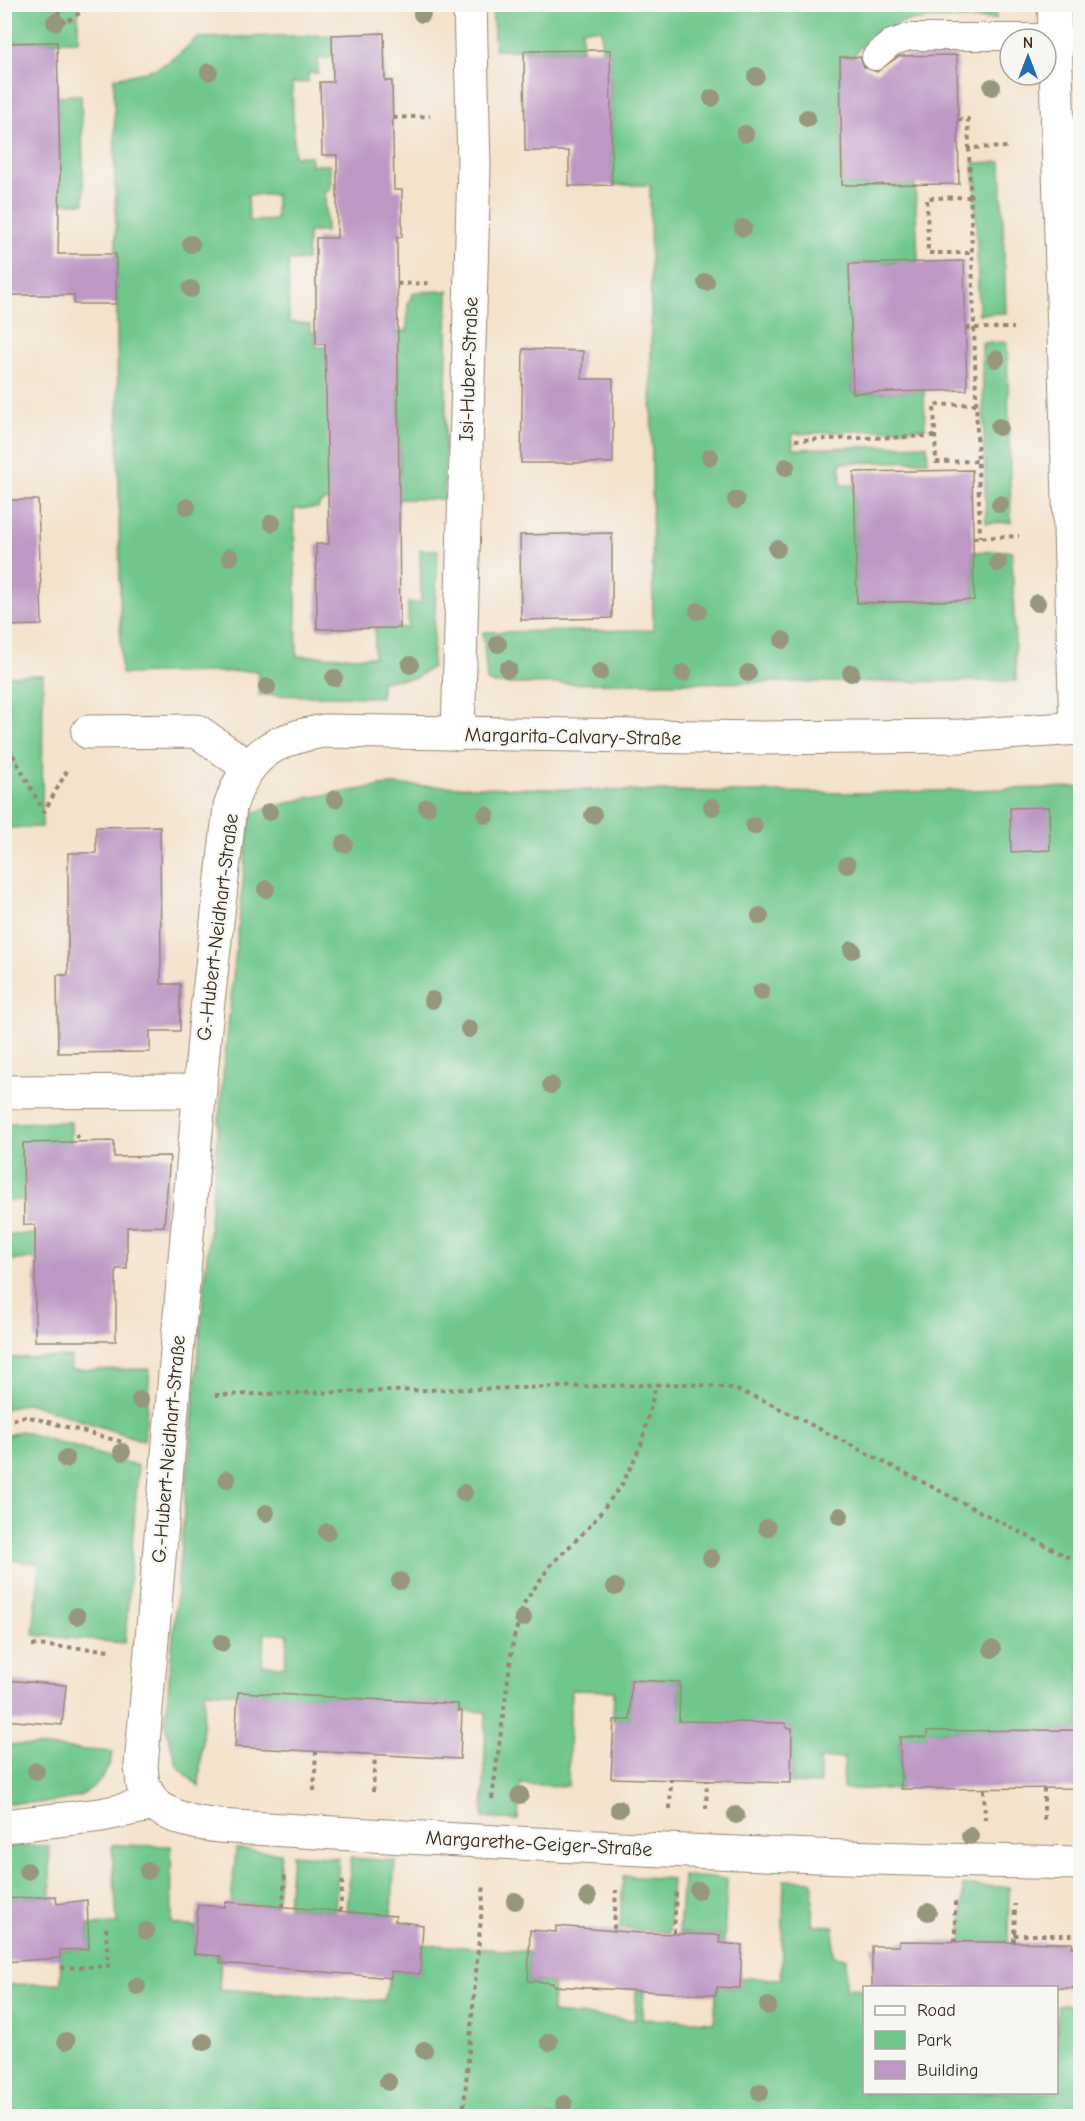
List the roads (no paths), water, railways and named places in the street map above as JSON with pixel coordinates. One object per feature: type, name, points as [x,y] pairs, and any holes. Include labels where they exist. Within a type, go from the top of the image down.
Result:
[{"type":"street","name":"Isi-Huber-Straße","points":[[458,734],[474,166],[470,4]]},
{"type":"street","points":[[1054,4],[1055,27]]},
{"type":"street","points":[[1058,87],[1078,728]]},
{"type":"street","name":"Margarita-Calvary-Straße","points":[[248,767],[267,749],[284,740],[324,731],[762,738],[949,737],[1078,728]]},
{"type":"street","points":[[88,732],[197,731],[248,767]]},
{"type":"street","name":"G.-Hubert-Neidhart-Straße","points":[[154,1804],[143,1785],[141,1766],[172,1396],[228,819],[237,786],[248,767]]},
{"type":"street","points":[[4,1092],[200,1090]]},
{"type":"street","points":[[4,1826],[80,1818],[154,1804]]},
{"type":"street","name":"Margarethe-Geiger-Straße","points":[[154,1804],[168,1814],[192,1823],[236,1827],[914,1861],[1080,1863]]},
{"type":"lane","points":[[875,57],[891,43],[909,37],[998,37]]}]
